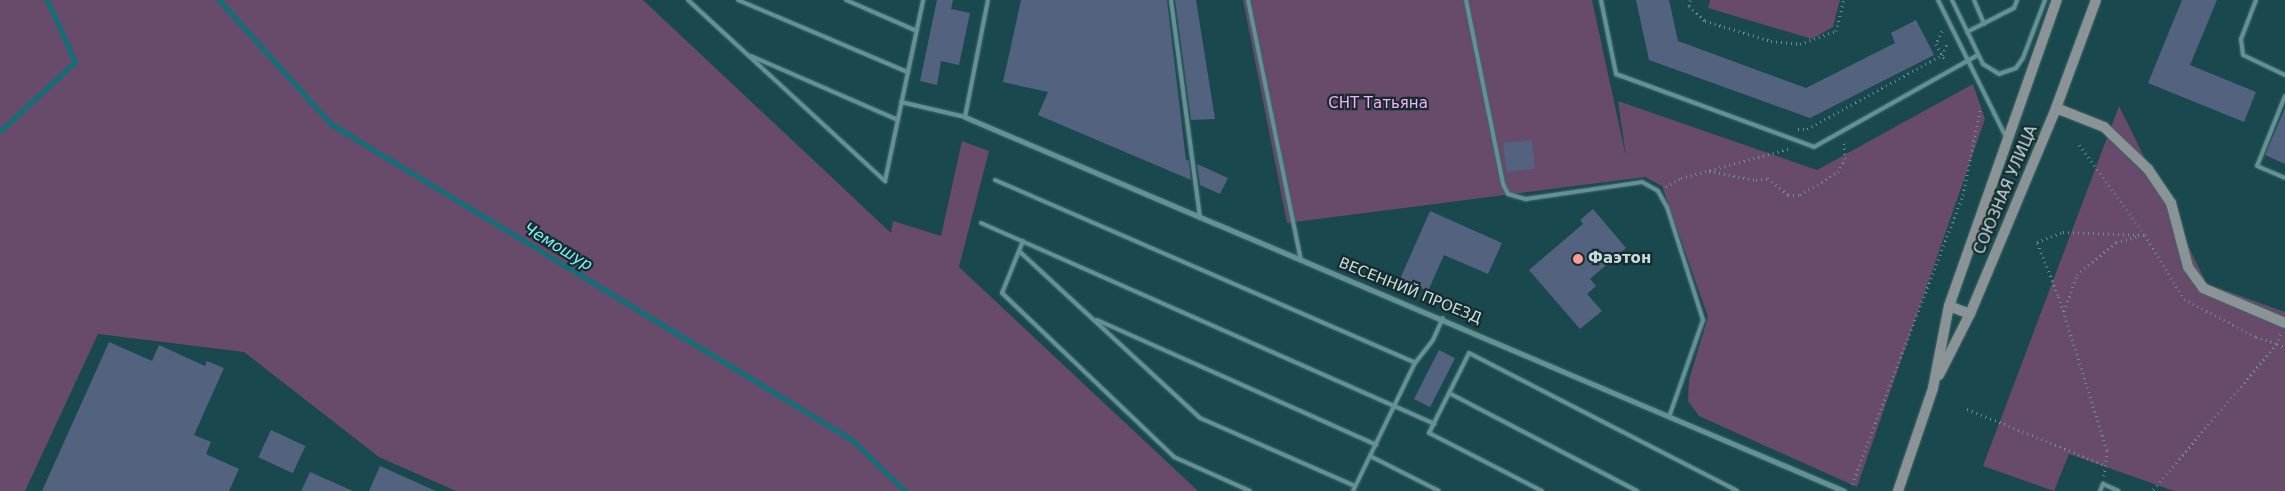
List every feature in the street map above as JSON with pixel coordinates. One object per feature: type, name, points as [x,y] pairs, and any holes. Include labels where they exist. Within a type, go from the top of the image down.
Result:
[{"type":"main road","name":"СОЮЗНАЯ УЛИЦА","points":[[1898,491],[1933,388],[1949,306],[2057,0]]},
{"type":"main road","name":"СОЮЗНАЯ УЛИЦА","points":[[1933,388],[1970,314],[2056,108],[2096,0]]},
{"type":"main road","points":[[2056,108],[2104,127],[2148,169],[2172,203],[2188,267],[2203,288],[2285,323]]},
{"type":"main road","points":[[1949,306],[1970,314]]},
{"type":"street","name":"ВЕСЕННИЙ ПРОЕЗД","points":[[965,117],[1200,219],[1443,318],[1670,414],[1844,491]]},
{"type":"lane","points":[[688,0],[885,181],[923,0]]},
{"type":"lane","points":[[738,0],[908,72]]},
{"type":"lane","points":[[846,0],[917,31]]},
{"type":"lane","points":[[901,102],[965,117],[988,0]]},
{"type":"lane","points":[[1171,0],[1200,219]]},
{"type":"lane","points":[[1248,0],[1301,261]]},
{"type":"lane","points":[[1466,0],[1503,184],[1508,194],[1526,199],[1642,182],[1658,191],[1703,320],[1670,414]]},
{"type":"lane","points":[[1601,0],[1616,74],[1814,147],[1824,144],[1978,55]]},
{"type":"lane","points":[[1938,0],[2007,139]]},
{"type":"lane","points":[[1952,0],[1978,55],[1990,70],[1999,74],[2016,68],[2045,0]]},
{"type":"lane","points":[[1974,0],[1984,24]]},
{"type":"lane","points":[[1967,32],[2014,8],[2017,0]]},
{"type":"lane","points":[[2256,0],[2241,39],[2242,55],[2285,75]]},
{"type":"lane","points":[[748,55],[898,120]]},
{"type":"lane","points":[[2285,96],[2257,166],[2285,178]]},
{"type":"lane","points":[[996,180],[1415,363]]},
{"type":"lane","points":[[981,223],[1396,405],[1434,424]]},
{"type":"lane","points":[[1023,241],[1002,293],[1174,457],[1250,491]]},
{"type":"lane","points":[[1019,251],[1200,418],[1356,486]]},
{"type":"lane","points":[[1092,318],[1376,445]]},
{"type":"lane","points":[[1353,491],[1415,363],[1433,340],[1443,318]]},
{"type":"lane","points":[[1542,491],[1429,433],[1469,352],[1737,491]]},
{"type":"lane","points":[[1449,393],[1637,491]]},
{"type":"lane","points":[[1370,456],[1439,491]]},
{"type":"lane","points":[[2100,491],[2103,484],[2119,491]]},
{"type":"path","points":[[1690,0],[1689,6],[1705,21],[1771,41],[1800,44],[1836,32],[1844,0]]},
{"type":"path","points":[[1791,126],[1807,129],[1942,55],[1948,40],[1942,30]]},
{"type":"path","points":[[1849,491],[1963,195],[1976,141],[1980,110],[1977,102]]},
{"type":"path","points":[[1709,171],[1756,180],[1768,178],[1788,195],[1800,195],[1838,172],[1845,159],[1843,133]]},
{"type":"path","points":[[1658,191],[1681,178],[1805,144]]},
{"type":"path","points":[[2078,145],[2145,235],[2184,298],[2256,337],[2277,344],[2152,491]]},
{"type":"path","points":[[2103,484],[2107,450],[2063,312],[2037,242],[2063,232],[2145,235]]},
{"type":"path","points":[[2063,312],[2077,275],[2116,242],[2145,235]]},
{"type":"path","points":[[1967,409],[2105,465]]},
{"type":"green space","points":[[0,0],[643,0],[891,233],[893,221],[941,236],[962,141],[989,151],[959,267],[1198,491],[456,491],[379,457],[244,352],[98,334],[25,491],[0,491]]},
{"type":"green space","name":"СНТ Татьяна","points":[[1243,0],[1592,0],[1626,157],[1618,101],[1817,170],[1973,84],[1985,119],[1857,487],[1699,416],[1688,401],[1689,380],[1708,317],[1662,186],[1645,177],[1287,223]]},
{"type":"green space","points":[[1710,0],[1840,0],[1833,27],[1812,39],[1708,8]]},
{"type":"green space","points":[[2119,106],[2207,284],[2285,312],[2285,491],[2174,491],[2069,454],[2054,491],[1983,466]]},
{"type":"building","points":[[937,0],[953,0],[951,9],[970,13],[959,65],[941,61],[937,85],[920,81]]},
{"type":"building","points":[[1021,0],[1167,0],[1186,160],[1189,161],[1191,180],[1038,115],[1048,92],[1003,82]]},
{"type":"building","points":[[1175,0],[1196,0],[1215,119],[1191,120]]},
{"type":"building","points":[[1636,0],[1669,0],[1678,41],[1806,88],[1895,43],[1891,33],[1916,20],[1934,55],[1810,118],[1649,60]]},
{"type":"building","points":[[2182,0],[2217,0],[2190,65],[2256,92],[2244,122],[2148,83]]},
{"type":"building","points":[[2285,108],[2285,164],[2265,155]]},
{"type":"building","points":[[1532,140],[1535,169],[1506,172],[1503,143]]},
{"type":"building","points":[[1197,164],[1228,178],[1220,194],[1200,185]]},
{"type":"building","name":"Фаэтон","points":[[1593,209],[1626,248],[1590,279],[1596,286],[1587,294],[1602,311],[1580,329],[1529,270],[1583,224],[1580,220]]},
{"type":"building","points":[[1430,211],[1502,243],[1488,274],[1444,255],[1428,291],[1400,279]]},
{"type":"building","points":[[109,342],[152,361],[159,345],[205,366],[207,361],[224,368],[194,435],[211,442],[206,454],[239,469],[229,491],[42,491]]},
{"type":"building","points":[[1439,350],[1455,358],[1430,407],[1414,399]]},
{"type":"building","points":[[271,430],[305,446],[293,473],[258,457]]},
{"type":"building","points":[[380,466],[436,491],[369,491]]},
{"type":"building","points":[[310,472],[353,491],[301,491]]},
{"type":"waterway","points":[[0,131],[75,62],[47,0]]},
{"type":"waterway","name":"Чемошур","points":[[219,0],[331,124],[851,439],[905,491]]},
{"type":"place","name":"Фаэтон","points":[[1578,259]]}]
